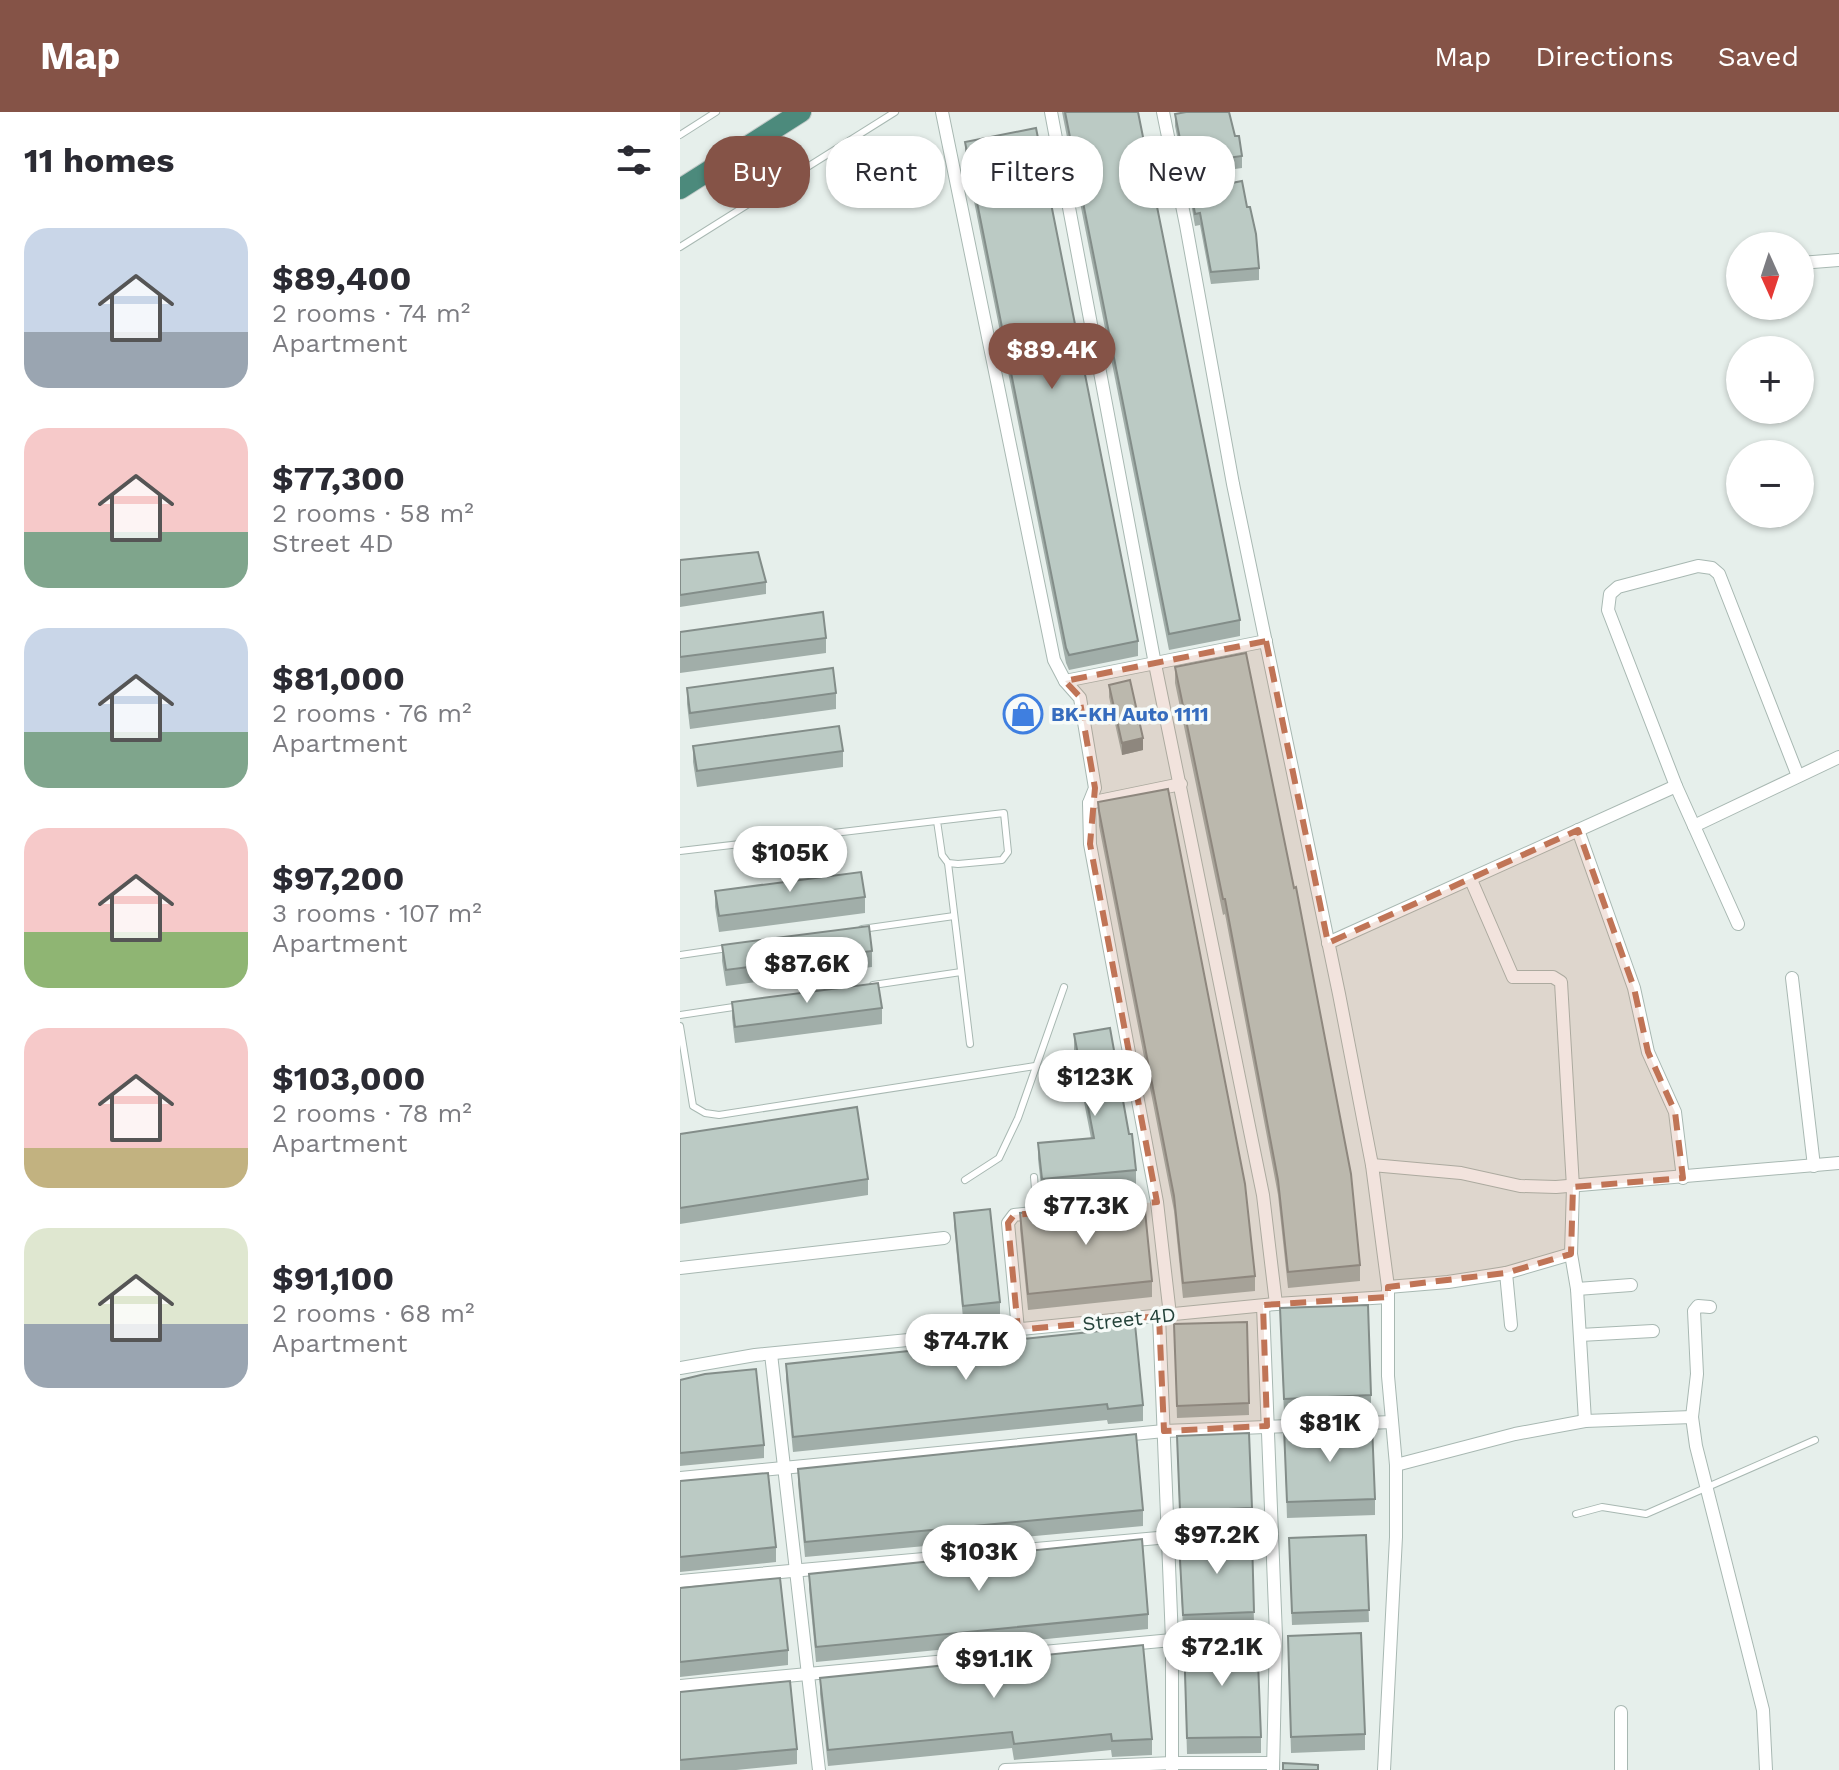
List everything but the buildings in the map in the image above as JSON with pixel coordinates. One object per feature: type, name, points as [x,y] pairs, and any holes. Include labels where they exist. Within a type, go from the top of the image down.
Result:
[{"type":"highway","points":[[680,189],[801,112]]},
{"type":"street","points":[[942,112],[1054,660],[1065,681],[1080,698],[1095,788],[1089,803],[1090,844],[1157,1202],[1164,1315],[1172,1767]]},
{"type":"street","points":[[1005,1770],[1273,1766],[1276,1636],[1267,1426],[1270,1305],[1263,1195],[1155,664],[1051,112]]},
{"type":"street","points":[[1163,112],[1372,1165],[1388,1292],[1388,1376],[1396,1465],[1396,1537],[1384,1770]]},
{"type":"street","points":[[1814,262],[1839,260]]},
{"type":"street","points":[[1738,924],[1676,786],[1608,610],[1610,594],[1618,587],[1698,566],[1712,568],[1719,574],[1798,776]]},
{"type":"street","points":[[1065,681],[1266,641]]},
{"type":"street","points":[[1694,826],[1839,757]]},
{"type":"street","points":[[1089,803],[1181,784]]},
{"type":"street","points":[[1328,943],[1676,786]]},
{"type":"street","points":[[1578,830],[1634,988],[1648,1052],[1675,1112],[1683,1178]]},
{"type":"street","points":[[1471,880],[1513,977],[1553,977],[1561,982],[1573,1187],[1571,1254],[1577,1289],[1585,1421]]},
{"type":"street","points":[[1792,978],[1814,1166]]},
{"type":"street","points":[[1372,1165],[1461,1173],[1520,1186],[1573,1187],[1839,1163]]},
{"type":"street","points":[[1142,1203],[1157,1202]]},
{"type":"street","points":[[1018,1330],[1008,1223],[1014,1215],[1052,1211]]},
{"type":"street","points":[[680,1268],[944,1238]]},
{"type":"street","name":"Street 4D","points":[[680,1368],[771,1354],[1388,1292],[1506,1273],[1571,1254]]},
{"type":"street","points":[[1506,1273],[1511,1325]]},
{"type":"street","points":[[1577,1289],[1631,1285]]},
{"type":"street","points":[[1710,1307],[1698,1306],[1694,1311],[1697,1374],[1692,1417],[1696,1446],[1763,1710],[1766,1770]]},
{"type":"street","points":[[1580,1335],[1653,1331]]},
{"type":"street","points":[[771,1354],[819,1770]]},
{"type":"street","points":[[1396,1465],[1515,1434],[1585,1421],[1692,1417]]},
{"type":"street","points":[[680,1478],[1164,1431],[1392,1422]]},
{"type":"street","points":[[680,1581],[1169,1537],[1271,1533]]},
{"type":"street","points":[[680,1686],[1172,1640],[1276,1636]]},
{"type":"street","points":[[1621,1712],[1621,1770]]},
{"type":"lane","points":[[680,135],[716,112]]},
{"type":"lane","points":[[680,247],[895,112]]},
{"type":"lane","points":[[680,851],[1004,813],[1008,852],[1002,860],[948,863]]},
{"type":"lane","points":[[937,821],[942,855],[948,863],[970,1044]]},
{"type":"lane","points":[[848,931],[954,916]]},
{"type":"lane","points":[[680,955],[741,947]]},
{"type":"lane","points":[[867,986],[961,972]]},
{"type":"lane","points":[[965,1180],[999,1158],[1018,1118],[1064,987]]},
{"type":"lane","points":[[680,1015],[742,1006]]},
{"type":"lane","points":[[680,1026],[693,1106],[705,1113],[719,1115],[1035,1066]]},
{"type":"lane","points":[[1034,1177],[1037,1213]]},
{"type":"lane","points":[[1576,1514],[1602,1507],[1646,1514],[1815,1440]]},
{"type":"highlighted area","points":[[1266,641],[1328,943],[1578,830],[1634,988],[1648,1052],[1675,1112],[1683,1178],[1573,1187],[1571,1254],[1506,1273],[1388,1287],[1388,1297],[1263,1305],[1267,1426],[1164,1431],[1159,1316],[1018,1330],[1008,1223],[1014,1215],[1157,1202],[1090,844],[1095,788],[1079,696],[1065,681]]},
{"type":"place","name":"BK-KH Auto 1111","points":[[1023,714]]}]
